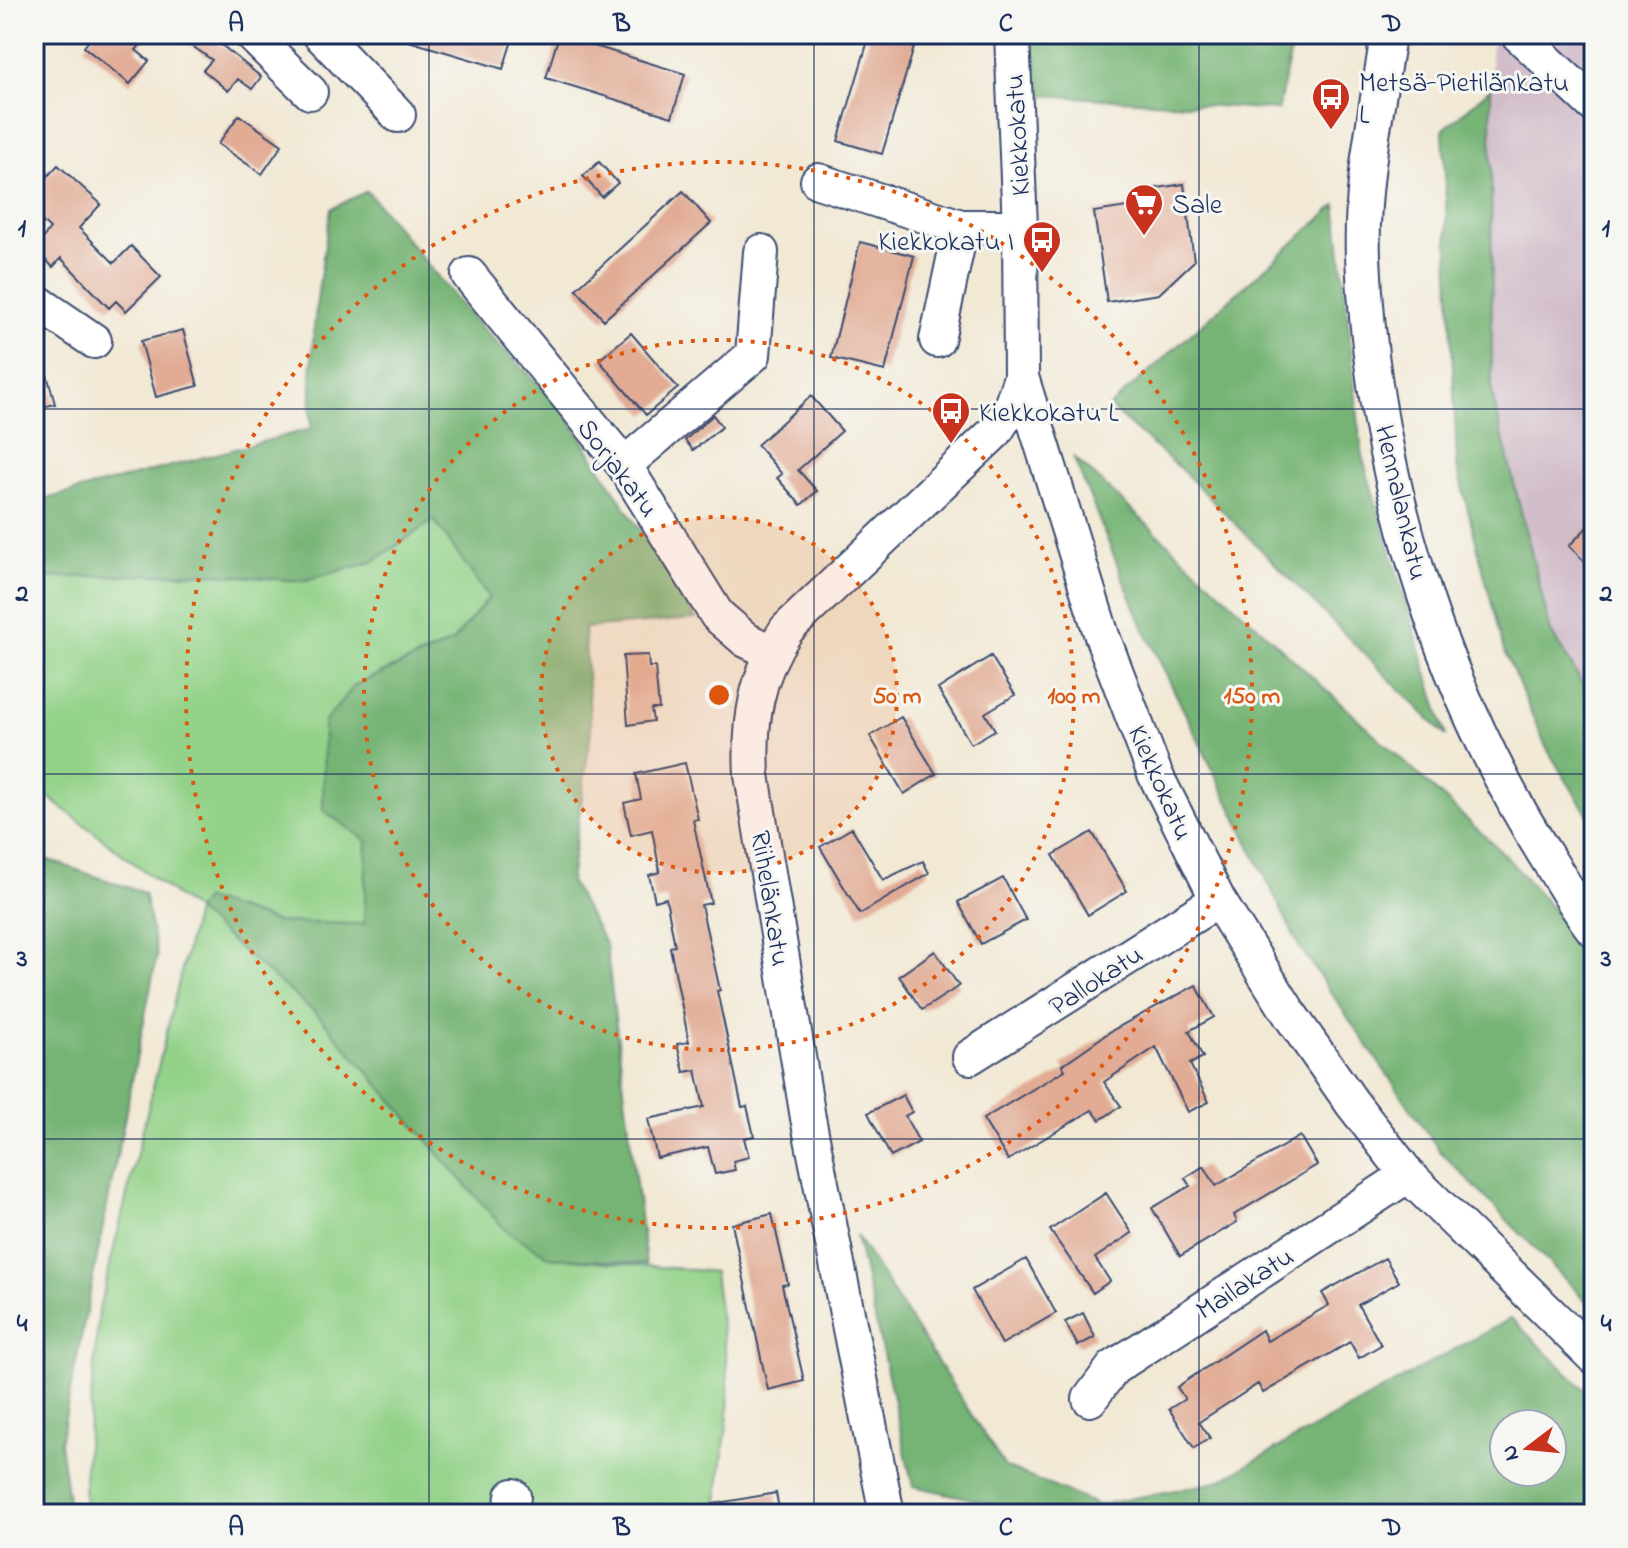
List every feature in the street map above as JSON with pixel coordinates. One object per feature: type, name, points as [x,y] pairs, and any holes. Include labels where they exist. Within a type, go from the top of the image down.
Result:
[{"type":"street","points":[[251,34],[310,92]]},
{"type":"street","points":[[320,34],[398,115]]},
{"type":"street","name":"Kiekkokatu","points":[[1012,34],[1020,227],[1021,377],[1102,636],[1155,774],[1218,900],[1291,1016],[1408,1175],[1594,1357]]},
{"type":"street","name":"Hennalankatu","points":[[1388,34],[1372,133],[1363,255],[1374,363],[1392,473],[1427,601],[1473,724],[1525,824],[1594,930]]},
{"type":"street","points":[[1518,34],[1594,105]]},
{"type":"street","points":[[818,181],[961,227],[1020,227]]},
{"type":"street","points":[[937,340],[961,227]]},
{"type":"street","points":[[624,465],[753,355],[761,252]]},
{"type":"street","name":"Sorjakatu","points":[[469,275],[624,465],[717,615],[746,640],[771,652]]},
{"type":"street","points":[[34,300],[94,341]]},
{"type":"street","name":"Riihelänkatu","points":[[887,1514],[808,1118],[752,775],[749,734],[756,694],[771,652],[787,629],[995,432],[1011,407],[1021,377]]},
{"type":"street","name":"Pallokatu","points":[[970,1057],[1218,900]]},
{"type":"street","name":"Mailakatu","points":[[1090,1399],[1113,1368],[1408,1175]]},
{"type":"shaded area","points":[[1494,34],[1594,34],[1594,705],[1551,637],[1492,394],[1491,53]]},
{"type":"green space","points":[[1033,34],[1294,34],[1278,110],[1028,94]]},
{"type":"green space","points":[[1491,88],[1492,394],[1551,632],[1594,702],[1594,825],[1547,749],[1503,648],[1457,467],[1443,130]]},
{"type":"green space","points":[[367,191],[471,317],[561,406],[696,619],[584,628],[591,731],[570,881],[606,945],[646,1264],[550,1257],[505,1230],[320,1017],[196,911],[205,899],[277,922],[364,924],[367,841],[323,810],[324,722],[355,685],[452,642],[489,598],[434,520],[372,562],[302,581],[204,573],[34,578],[34,502],[311,429],[315,319],[331,209]]},
{"type":"green space","points":[[1336,205],[1362,456],[1446,736],[1184,472],[1109,407]]},
{"type":"green space","points":[[1073,456],[1502,852],[1594,956],[1594,1309],[1439,1150],[1299,946],[1143,627]]},
{"type":"green space","points":[[434,520],[489,597],[452,642],[355,685],[323,810],[367,841],[364,925],[277,922],[205,899],[196,911],[34,786],[34,578],[204,573],[302,581],[372,562]]},
{"type":"green space","points":[[34,855],[144,893],[157,955],[60,1443],[70,1514],[34,1514]]},
{"type":"green space","points":[[196,911],[320,1017],[550,1257],[714,1272],[728,1397],[718,1514],[85,1514],[84,1479],[99,1310]]},
{"type":"green space","points":[[856,1235],[1005,1467],[1098,1505],[1217,1482],[1511,1318],[1594,1399],[1594,1514],[1039,1514],[913,1486]]},
{"type":"building","points":[[94,34],[149,34],[136,50],[149,61],[130,84],[84,47]]},
{"type":"building","points":[[175,34],[208,34],[261,77],[252,89],[238,79],[228,91],[203,70],[212,60]]},
{"type":"building","points":[[403,34],[514,34],[503,69],[402,39]]},
{"type":"building","points":[[870,34],[918,34],[882,154],[838,141]]},
{"type":"building","points":[[559,35],[685,74],[672,117],[546,78]]},
{"type":"building","points":[[239,115],[282,145],[262,174],[218,144]]},
{"type":"building","points":[[599,162],[618,183],[602,197],[583,176]]},
{"type":"building","points":[[58,165],[101,204],[79,228],[114,263],[131,246],[161,277],[126,311],[116,301],[109,308],[61,258],[53,267],[34,249],[50,229],[34,214],[34,191]]},
{"type":"building","name":"Sale","points":[[1184,184],[1194,261],[1159,294],[1107,302],[1094,212],[1147,204],[1145,190]]},
{"type":"building","points":[[683,191],[711,223],[604,320],[576,289]]},
{"type":"building","points":[[860,242],[914,256],[885,371],[831,358]]},
{"type":"building","points":[[183,330],[198,386],[156,397],[141,341]]},
{"type":"building","points":[[631,333],[678,388],[646,415],[599,360]]},
{"type":"building","points":[[40,349],[55,404],[34,409],[34,350]]},
{"type":"building","points":[[811,396],[842,431],[798,470],[817,491],[801,505],[777,478],[782,474],[757,445]]},
{"type":"building","points":[[713,415],[722,427],[693,450],[685,440]]},
{"type":"building","points":[[1594,520],[1594,571],[1569,546]]},
{"type":"building","points":[[648,655],[649,667],[655,667],[659,709],[651,709],[653,721],[628,725],[623,656]]},
{"type":"building","points":[[991,656],[1015,695],[985,713],[995,730],[971,744],[938,689]]},
{"type":"building","points":[[901,717],[936,774],[904,794],[870,736]]},
{"type":"building","points":[[685,763],[698,819],[693,820],[711,903],[701,905],[742,1107],[747,1106],[754,1136],[744,1138],[749,1157],[733,1161],[735,1170],[715,1174],[708,1147],[657,1158],[648,1119],[704,1107],[696,1070],[684,1072],[677,1044],[689,1042],[670,947],[675,946],[666,898],[655,901],[649,875],[660,872],[652,830],[631,835],[624,803],[641,799],[636,774]]},
{"type":"building","points":[[852,828],[883,880],[923,861],[929,873],[860,914],[820,847]]},
{"type":"building","points":[[1092,832],[1127,891],[1088,915],[1053,855]]},
{"type":"building","points":[[1003,878],[1026,920],[981,944],[958,902]]},
{"type":"building","points":[[935,951],[959,986],[922,1010],[899,976]]},
{"type":"building","points":[[1196,985],[1214,1017],[1189,1031],[1203,1057],[1190,1064],[1209,1102],[1188,1112],[1156,1047],[1104,1082],[1121,1106],[1100,1120],[1092,1110],[1008,1160],[983,1119],[1065,1070],[1062,1065],[1111,1031]]},
{"type":"building","points":[[903,1095],[912,1112],[905,1116],[919,1142],[891,1157],[868,1113]]},
{"type":"building","points":[[1300,1136],[1317,1165],[1234,1215],[1237,1222],[1180,1256],[1152,1208],[1190,1186],[1185,1178],[1204,1166],[1216,1186]]},
{"type":"building","points":[[1106,1193],[1132,1233],[1095,1258],[1110,1281],[1093,1293],[1050,1230]]},
{"type":"building","points":[[772,1214],[788,1284],[782,1285],[804,1381],[768,1390],[732,1224]]},
{"type":"building","points":[[1385,1258],[1399,1282],[1358,1305],[1381,1345],[1359,1358],[1350,1342],[1263,1393],[1258,1384],[1199,1422],[1210,1438],[1194,1448],[1169,1409],[1185,1399],[1177,1387],[1262,1330],[1267,1341],[1329,1305],[1322,1293]]},
{"type":"building","points":[[1026,1259],[1056,1313],[1002,1344],[972,1290]]},
{"type":"building","points":[[1083,1313],[1095,1337],[1078,1346],[1065,1322]]},
{"type":"building","points":[[776,1493],[780,1514],[714,1514],[713,1504]]},
{"type":"place","name":"Metsä-Pietilänkatu L","points":[[1331,131]]},
{"type":"place","name":"Sale","points":[[1144,237]]},
{"type":"place","name":"Kiekkokatu I","points":[[1042,274]]},
{"type":"place","name":"Kiekkokatu L","points":[[951,445]]}]
